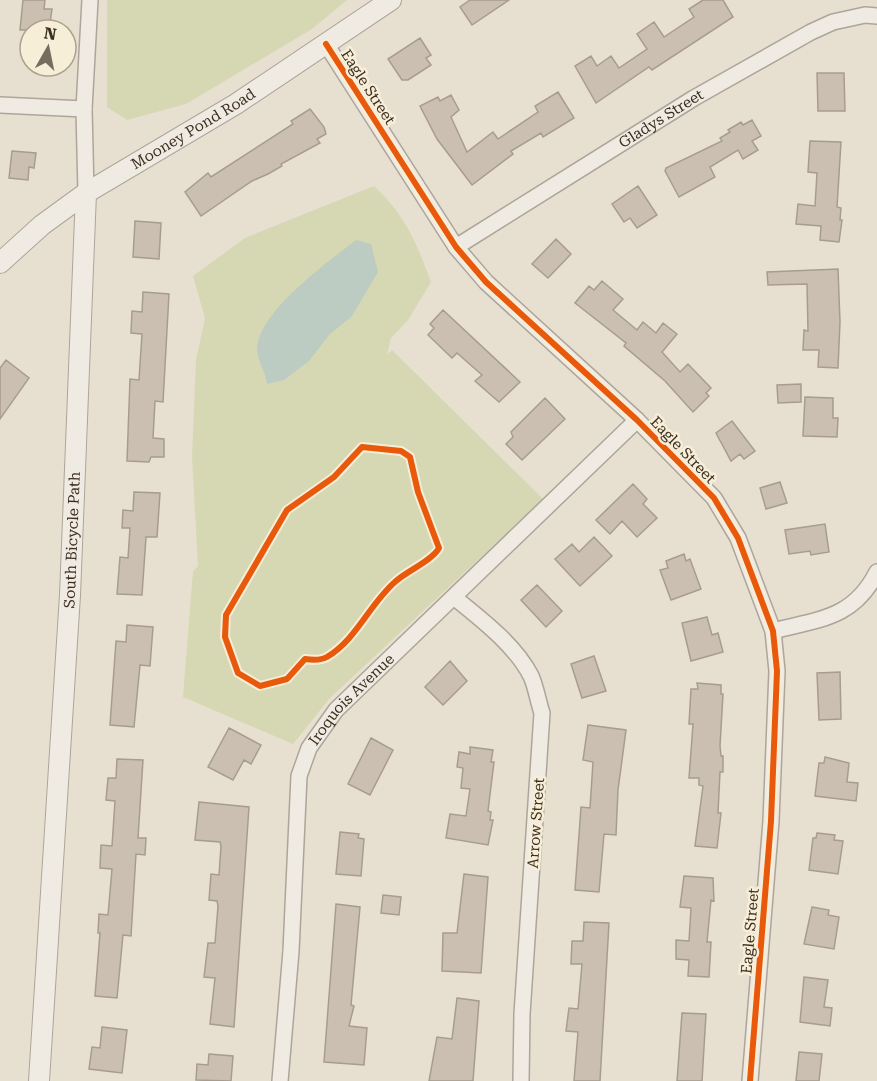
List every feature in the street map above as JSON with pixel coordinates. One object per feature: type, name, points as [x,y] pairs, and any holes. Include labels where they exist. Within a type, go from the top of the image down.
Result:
[{"type":"street","name":"South Bicycle Path","points":[[39,1081],[70,595],[86,193],[84,109],[90,0]]},
{"type":"street","name":"Mooney Pond Road","points":[[0,263],[42,225],[86,193],[236,104],[391,0]]},
{"type":"street","name":"Gladys Street","points":[[456,247],[694,98],[811,32],[833,22],[865,15],[877,16]]},
{"type":"street","name":"Eagle Street","points":[[326,44],[456,247],[486,282],[637,420],[714,498],[738,538],[773,631],[777,671],[771,821],[750,1081]]},
{"type":"street","points":[[0,105],[84,109]]},
{"type":"street","name":"Iroquois Avenue","points":[[280,1081],[291,951],[299,776],[309,748],[336,710],[455,598],[637,420]]},
{"type":"street","points":[[773,631],[834,615],[855,603],[875,582]]},
{"type":"street","name":"Arrow Street","points":[[455,598],[486,624],[515,654],[531,677],[542,713],[522,1014],[521,1081]]},
{"type":"green space","points":[[107,0],[347,0],[312,29],[186,104],[127,120],[107,107]]},
{"type":"green space","points":[[374,186],[394,208],[409,230],[431,282],[408,320],[391,338],[387,355],[392,350],[543,499],[330,698],[293,744],[183,697],[193,571],[198,566],[192,456],[196,360],[205,318],[193,276],[245,238]]},
{"type":"shaded area","points":[[356,240],[371,244],[378,272],[352,316],[329,335],[309,361],[284,380],[267,384],[257,348],[261,333],[270,318],[297,288]]},
{"type":"building","points":[[23,0],[45,0],[44,9],[52,9],[51,18],[21,18]]},
{"type":"building","points":[[470,0],[509,0],[472,25],[460,7]]},
{"type":"building","points":[[703,0],[723,0],[733,17],[652,70],[649,67],[596,103],[575,66],[591,56],[597,66],[611,56],[619,68],[647,49],[637,34],[654,22],[664,37],[694,17],[689,9]]},
{"type":"building","points":[[420,38],[431,55],[426,58],[431,65],[408,80],[402,80],[388,59]]},
{"type":"building","points":[[817,73],[844,73],[845,111],[818,111]]},
{"type":"building","points":[[558,92],[574,118],[543,137],[541,133],[511,151],[513,154],[472,185],[437,139],[420,106],[438,97],[440,101],[451,95],[459,110],[451,117],[467,152],[493,132],[498,139],[538,112],[535,106]]},
{"type":"building","points":[[310,109],[324,127],[326,134],[317,139],[320,143],[252,181],[201,216],[185,192],[208,173],[211,177],[293,124],[291,121]]},
{"type":"building","points":[[752,120],[761,136],[752,141],[758,150],[743,159],[738,150],[710,167],[715,177],[679,197],[665,171],[666,168],[722,141],[720,138],[730,132],[728,130],[741,122],[743,125]]},
{"type":"building","points":[[810,141],[841,142],[837,207],[841,208],[840,220],[842,220],[839,242],[820,240],[821,226],[796,224],[798,204],[815,206],[817,173],[808,172]]},
{"type":"building","points":[[12,151],[36,153],[34,168],[29,167],[28,180],[9,178]]},
{"type":"building","points":[[638,186],[657,215],[637,228],[630,218],[624,222],[612,204]]},
{"type":"building","points":[[135,221],[161,223],[159,259],[133,257]]},
{"type":"building","points":[[556,239],[571,254],[548,278],[532,264]]},
{"type":"building","points":[[838,269],[840,322],[838,368],[818,367],[819,350],[803,350],[804,330],[808,331],[807,284],[768,285],[767,272]]},
{"type":"building","points":[[602,281],[623,299],[613,310],[637,330],[643,322],[656,333],[663,323],[677,334],[662,352],[680,372],[688,364],[711,388],[706,393],[709,396],[693,412],[665,381],[624,346],[626,343],[575,303],[589,286],[594,290]]},
{"type":"building","points":[[143,292],[169,294],[163,402],[155,401],[153,438],[164,439],[164,457],[151,457],[149,462],[127,461],[130,379],[139,380],[142,334],[131,333],[132,311],[142,312]]},
{"type":"building","points":[[443,310],[520,382],[499,402],[475,381],[482,375],[457,353],[452,358],[428,335],[434,328],[430,324]]},
{"type":"building","points":[[6,360],[29,378],[0,419],[0,368]]},
{"type":"building","points":[[801,384],[801,402],[778,403],[777,385]]},
{"type":"building","points":[[805,397],[833,398],[833,418],[838,418],[837,437],[803,436]]},
{"type":"building","points":[[545,398],[565,419],[522,460],[506,444],[513,437],[511,432]]},
{"type":"building","points":[[732,421],[755,451],[744,459],[740,454],[731,461],[716,433]]},
{"type":"building","points":[[780,482],[787,503],[766,509],[760,488]]},
{"type":"building","points":[[633,484],[647,499],[643,504],[657,518],[637,537],[622,521],[610,534],[596,520]]},
{"type":"building","points":[[134,492],[160,493],[157,537],[146,537],[142,595],[117,594],[120,557],[128,558],[130,528],[122,528],[123,510],[133,511]]},
{"type":"building","points":[[825,524],[829,552],[811,555],[810,551],[789,554],[785,530]]},
{"type":"building","points":[[594,537],[612,556],[580,586],[555,559],[572,544],[579,552]]},
{"type":"building","points":[[684,554],[686,561],[690,559],[701,589],[671,600],[660,570],[668,568],[666,561]]},
{"type":"building","points":[[537,585],[562,611],[546,627],[521,600]]},
{"type":"building","points":[[707,617],[712,635],[718,633],[723,652],[691,661],[682,623]]},
{"type":"building","points":[[127,625],[153,627],[150,666],[140,665],[134,727],[110,725],[116,641],[126,642]]},
{"type":"building","points":[[594,656],[606,691],[582,698],[571,664]]},
{"type":"building","points":[[450,661],[467,681],[443,705],[425,687]]},
{"type":"building","points":[[840,672],[841,719],[819,720],[817,673]]},
{"type":"building","points":[[697,683],[721,685],[721,694],[723,694],[720,746],[721,756],[723,756],[723,772],[720,772],[718,813],[721,813],[717,848],[695,846],[703,786],[699,785],[699,778],[689,778],[693,724],[689,724],[691,689],[698,689]]},
{"type":"building","points":[[588,725],[626,730],[618,790],[616,835],[604,834],[599,892],[575,890],[581,807],[590,808],[593,762],[583,760]]},
{"type":"building","points":[[229,728],[261,745],[251,764],[244,760],[233,780],[208,767]]},
{"type":"building","points":[[371,738],[393,750],[370,795],[348,784]]},
{"type":"building","points":[[470,747],[493,750],[491,762],[494,762],[488,811],[491,812],[490,820],[493,820],[488,845],[446,838],[450,814],[466,816],[470,789],[461,788],[463,768],[457,767],[459,752],[470,754]]},
{"type":"building","points":[[825,757],[849,763],[847,782],[858,783],[856,801],[815,796],[819,763],[824,763]]},
{"type":"building","points":[[117,759],[143,760],[138,838],[146,838],[145,855],[136,854],[131,936],[123,935],[117,998],[95,996],[100,933],[98,933],[99,914],[108,915],[112,869],[100,868],[101,845],[112,846],[115,801],[106,800],[108,778],[116,778]]},
{"type":"building","points":[[199,802],[249,807],[234,1027],[210,1024],[215,978],[204,977],[208,943],[215,943],[218,906],[217,901],[209,900],[211,874],[219,875],[221,846],[220,842],[195,840]]},
{"type":"building","points":[[340,832],[359,834],[358,838],[364,839],[361,876],[336,874]]},
{"type":"building","points":[[817,833],[835,835],[834,840],[843,841],[838,874],[809,870],[813,838],[816,838]]},
{"type":"building","points":[[464,874],[488,877],[481,973],[442,971],[443,933],[457,933]]},
{"type":"building","points":[[684,876],[713,878],[714,901],[711,900],[707,942],[711,942],[709,977],[688,976],[689,960],[676,959],[676,940],[689,941],[691,908],[680,907]]},
{"type":"building","points":[[383,895],[401,897],[399,915],[381,913]]},
{"type":"building","points":[[336,904],[360,907],[351,1005],[354,1006],[349,1026],[367,1028],[364,1065],[324,1062]]},
{"type":"building","points":[[812,907],[829,910],[828,915],[839,917],[834,949],[804,944]]},
{"type":"building","points":[[584,922],[609,923],[600,1081],[574,1081],[578,1032],[566,1031],[569,1008],[578,1009],[582,964],[571,964],[572,941],[583,941]]},
{"type":"building","points":[[804,977],[828,980],[824,1007],[832,1008],[830,1026],[800,1022]]},
{"type":"building","points":[[457,998],[479,1001],[473,1081],[429,1081],[437,1037],[452,1039]]},
{"type":"building","points":[[682,1013],[706,1014],[702,1081],[677,1081]]},
{"type":"building","points":[[102,1027],[127,1030],[122,1073],[89,1069],[92,1047],[100,1048]]},
{"type":"building","points":[[799,1052],[822,1054],[819,1081],[796,1081]]},
{"type":"building","points":[[209,1054],[233,1056],[231,1081],[196,1080],[197,1064],[208,1065]]},
{"type":"cycle path","points":[[326,44],[456,247],[486,282],[637,420],[714,498],[738,538],[773,631],[777,671],[771,821],[750,1081]]},
{"type":"cycle path","points":[[362,447],[401,451],[410,457],[418,492],[439,548],[431,557],[401,577],[387,590],[347,641],[338,649],[322,659],[305,659],[287,679],[260,686],[238,673],[225,637],[226,615],[287,510],[334,477],[362,447]]}]
